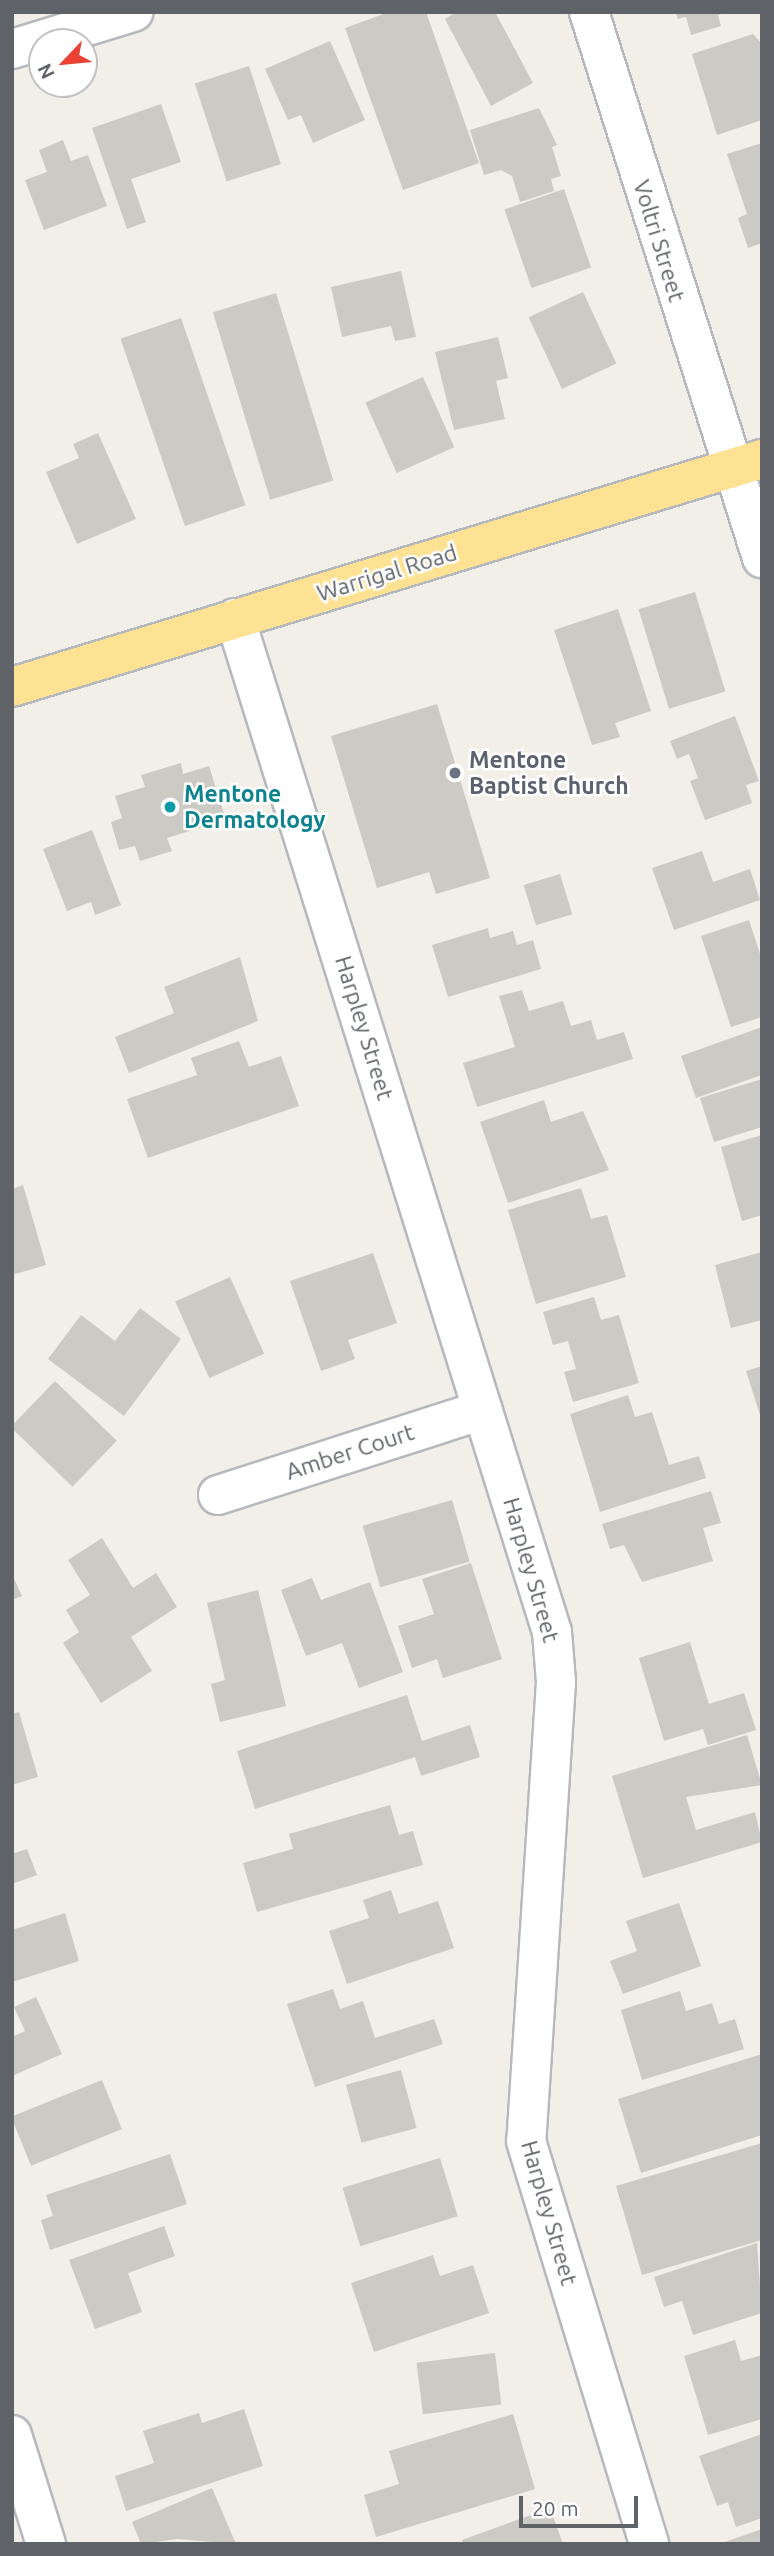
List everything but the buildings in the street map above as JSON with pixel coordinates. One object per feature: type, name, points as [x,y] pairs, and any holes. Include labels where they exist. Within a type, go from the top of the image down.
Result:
[{"type":"highway","name":"Warrigal Road","points":[[12,687],[747,463]]},
{"type":"street","points":[[12,49],[132,12]]},
{"type":"street","name":"Voltri Street","points":[[589,12],[747,463],[762,558]]},
{"type":"street","name":"Harpley Street","points":[[235,618],[483,1410],[556,1656],[526,2141],[649,2544]]},
{"type":"street","name":"Amber Court","points":[[218,1495],[483,1410]]},
{"type":"street","points":[[12,2435],[46,2544]]},
{"type":"place","name":"Mentone Baptist Church","points":[[455,773]]},
{"type":"place","name":"Mentone Dermatology","points":[[170,807]]}]
